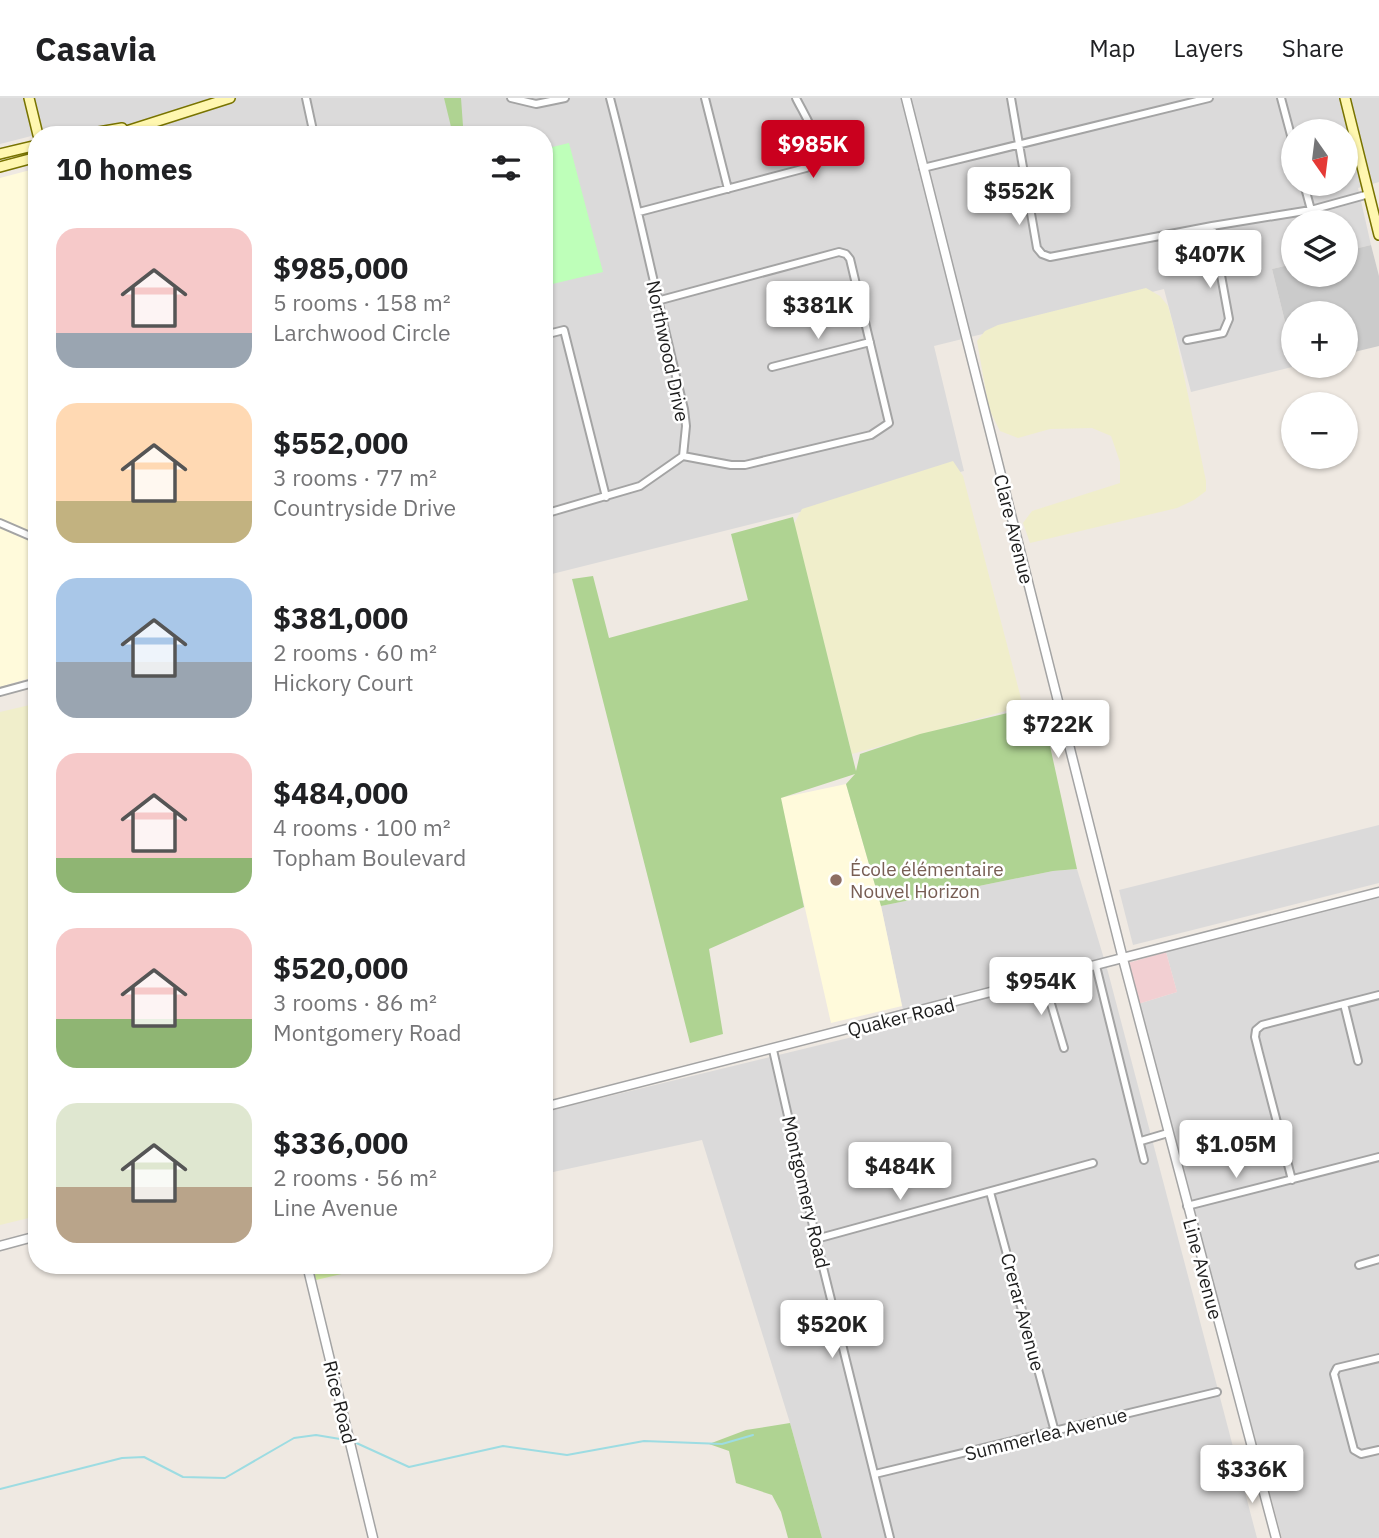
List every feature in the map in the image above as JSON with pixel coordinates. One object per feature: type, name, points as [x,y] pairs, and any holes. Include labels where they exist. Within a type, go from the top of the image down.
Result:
[{"type":"main road","points":[[29,98],[36,126]]},
{"type":"main road","points":[[135,126],[204,101],[230,98]]},
{"type":"main road","points":[[1345,98],[1374,193],[1379,234]]},
{"type":"main road","points":[[0,154],[28,147]]},
{"type":"main road","points":[[0,167],[28,159]]},
{"type":"street","points":[[306,98],[312,126]]},
{"type":"street","points":[[511,98],[536,104],[565,98]]},
{"type":"street","name":"Northwood Drive","points":[[610,98],[684,409],[686,426],[683,456]]},
{"type":"street","points":[[705,98],[728,189]]},
{"type":"street","points":[[639,212],[814,164],[818,153],[817,144],[796,98]]},
{"type":"street","name":"Clare Avenue","points":[[905,98],[1123,959]]},
{"type":"street","points":[[1011,98],[1037,248],[1042,254],[1050,257],[1281,215]]},
{"type":"street","points":[[1281,98],[1287,119]]},
{"type":"street","points":[[923,168],[1204,99]]},
{"type":"street","points":[[1307,196],[1311,210],[1374,193]]},
{"type":"street","points":[[1187,340],[1223,332],[1228,325],[1212,226]]},
{"type":"street","points":[[553,511],[640,486],[672,467],[683,456],[731,465],[746,464],[871,435],[889,423],[850,259],[846,254],[839,251],[657,301]]},
{"type":"street","points":[[553,333],[564,330],[606,497]]},
{"type":"street","points":[[772,367],[870,342]]},
{"type":"street","points":[[0,523],[28,535]]},
{"type":"street","points":[[0,692],[28,684]]},
{"type":"street","name":"Quaker Road","points":[[553,1106],[1379,892]]},
{"type":"street","name":"Line Avenue","points":[[1123,959],[1276,1538]]},
{"type":"street","points":[[1096,966],[1144,1160]]},
{"type":"street","points":[[1044,980],[1064,1048]]},
{"type":"street","points":[[1292,1180],[1255,1037],[1256,1030],[1262,1025],[1379,995]]},
{"type":"street","points":[[1345,1004],[1358,1061]]},
{"type":"street","name":"Montgomery Road","points":[[773,1050],[816,1239],[890,1538]]},
{"type":"street","points":[[1141,1141],[1168,1133]]},
{"type":"street","points":[[1187,1206],[1379,1157]]},
{"type":"street","points":[[816,1239],[1093,1163]]},
{"type":"street","name":"Crerar Avenue","points":[[990,1192],[1055,1432]]},
{"type":"street","points":[[0,1245],[28,1238]]},
{"type":"street","points":[[1359,1265],[1379,1259]]},
{"type":"street","name":"Rice Road","points":[[309,1274],[373,1538]]},
{"type":"street","points":[[1379,1358],[1334,1370],[1354,1450],[1361,1454],[1379,1450]]},
{"type":"street","name":"Summerlea Avenue","points":[[875,1474],[1217,1392]]},
{"type":"shaded area","points":[[0,98],[1379,98],[1379,182],[1358,188],[1371,245],[1358,248],[1358,210],[1281,210],[1281,267],[1272,269],[1281,305],[1281,370],[1191,392],[1164,289],[934,346],[964,471],[553,574],[553,126],[28,126],[28,137],[0,144]]},
{"type":"shaded area","points":[[28,171],[28,679],[0,687],[0,178]]},
{"type":"shaded area","points":[[1371,245],[1379,276],[1379,346],[1358,351],[1358,301],[1281,301],[1281,305],[1272,269],[1281,267],[1281,287],[1358,287],[1358,248]]},
{"type":"shaded area","points":[[1146,288],[1160,296],[1168,306],[1206,491],[1177,508],[1030,543],[1023,523],[1032,511],[1120,483],[1120,462],[1111,436],[1092,428],[1050,429],[1018,438],[1000,431],[989,409],[977,341],[985,331],[998,325]]},
{"type":"shaded area","points":[[953,461],[963,476],[1023,706],[852,754],[794,524],[802,509]]},
{"type":"shaded area","points":[[28,705],[28,1218],[0,1225],[0,712]]},
{"type":"shaded area","name":"École élémentaire Nouvel Horizon","points":[[846,784],[881,906],[902,1006],[831,1023],[780,798]]},
{"type":"shaded area","points":[[1379,825],[1379,883],[1133,945],[1119,890]]},
{"type":"shaded area","points":[[1077,869],[1108,972],[1257,1538],[822,1538],[790,1423],[702,1140],[553,1172],[553,1110],[906,1024],[881,906],[1053,871]]},
{"type":"shaded area","points":[[1379,897],[1379,1538],[1282,1538],[1138,1004],[1177,992],[1166,952]]},
{"type":"shaded area","points":[[1166,952],[1177,992],[1138,1004],[1128,963]]},
{"type":"green space","points":[[444,98],[461,98],[463,126],[451,126]]},
{"type":"green space","points":[[569,143],[603,272],[553,284],[553,147]]},
{"type":"green space","points":[[793,517],[856,771],[860,754],[920,734],[1041,705],[1077,869],[1053,871],[881,906],[846,784],[855,774],[781,798],[804,907],[709,949],[723,1034],[690,1043],[572,579],[593,576],[609,638],[748,600],[731,534]]},
{"type":"green space","points":[[314,1274],[342,1274],[316,1280]]},
{"type":"green space","points":[[790,1423],[822,1538],[788,1538],[781,1512],[772,1495],[736,1483],[729,1451],[709,1444],[746,1430]]},
{"type":"waterway","points":[[0,1489],[122,1458],[144,1457],[183,1477],[225,1478],[294,1438],[316,1435],[340,1439]]},
{"type":"waterway","points":[[352,1441],[409,1467],[503,1446],[567,1455],[644,1441],[722,1444],[753,1435]]},
{"type":"place","name":"École élémentaire Nouvel Horizon","points":[[836,880]]}]
